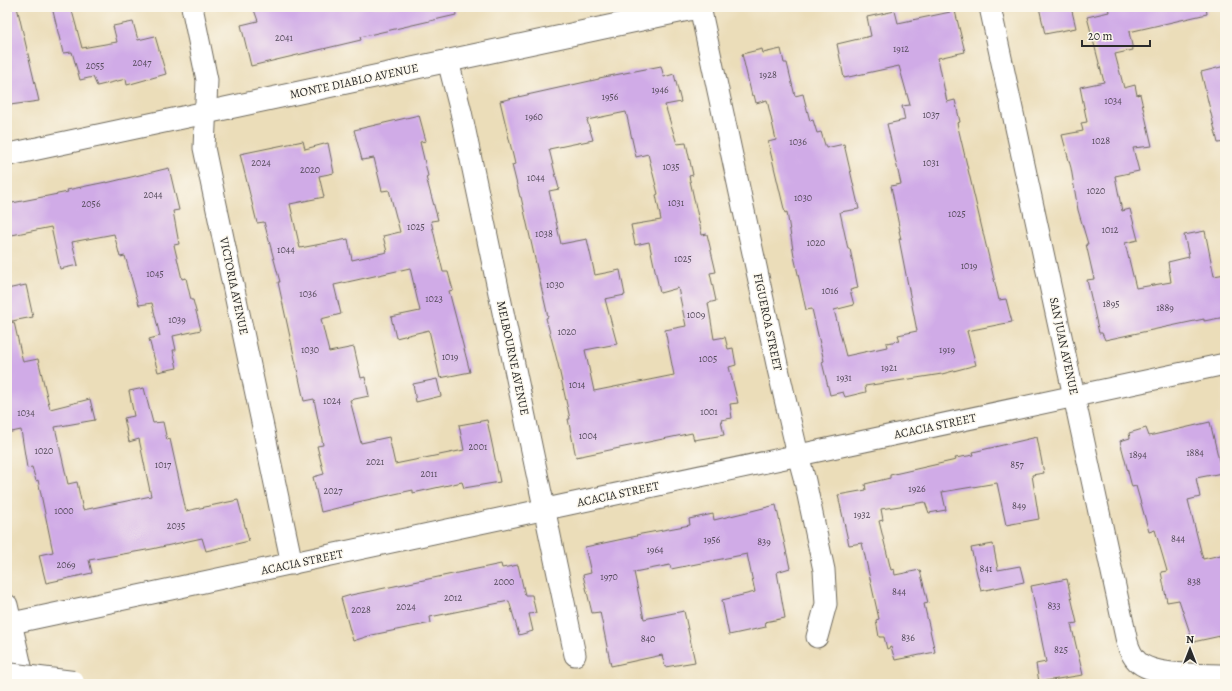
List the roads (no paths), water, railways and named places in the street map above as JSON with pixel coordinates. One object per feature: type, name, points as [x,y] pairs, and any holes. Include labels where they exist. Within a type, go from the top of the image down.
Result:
[{"type":"main road","name":"MONTE DIABLO AVENUE","points":[[7,155],[700,7]]},
{"type":"main road","points":[[7,674],[73,682]]},
{"type":"street","name":"VICTORIA AVENUE","points":[[192,7],[207,80],[204,148],[292,564]]},
{"type":"street","name":"FIGUEROA STREET","points":[[700,7],[824,570],[826,604],[818,637]]},
{"type":"street","name":"SAN JUAN AVENUE","points":[[990,7],[1126,642],[1131,654],[1138,663],[1157,672],[1225,675]]},
{"type":"street","name":"MELBOURNE AVENUE","points":[[448,61],[461,112],[575,655]]},
{"type":"street","name":"ACACIA STREET","points":[[9,614],[292,564],[1225,364]]},
{"type":"street","points":[[9,614],[25,684]]}]
